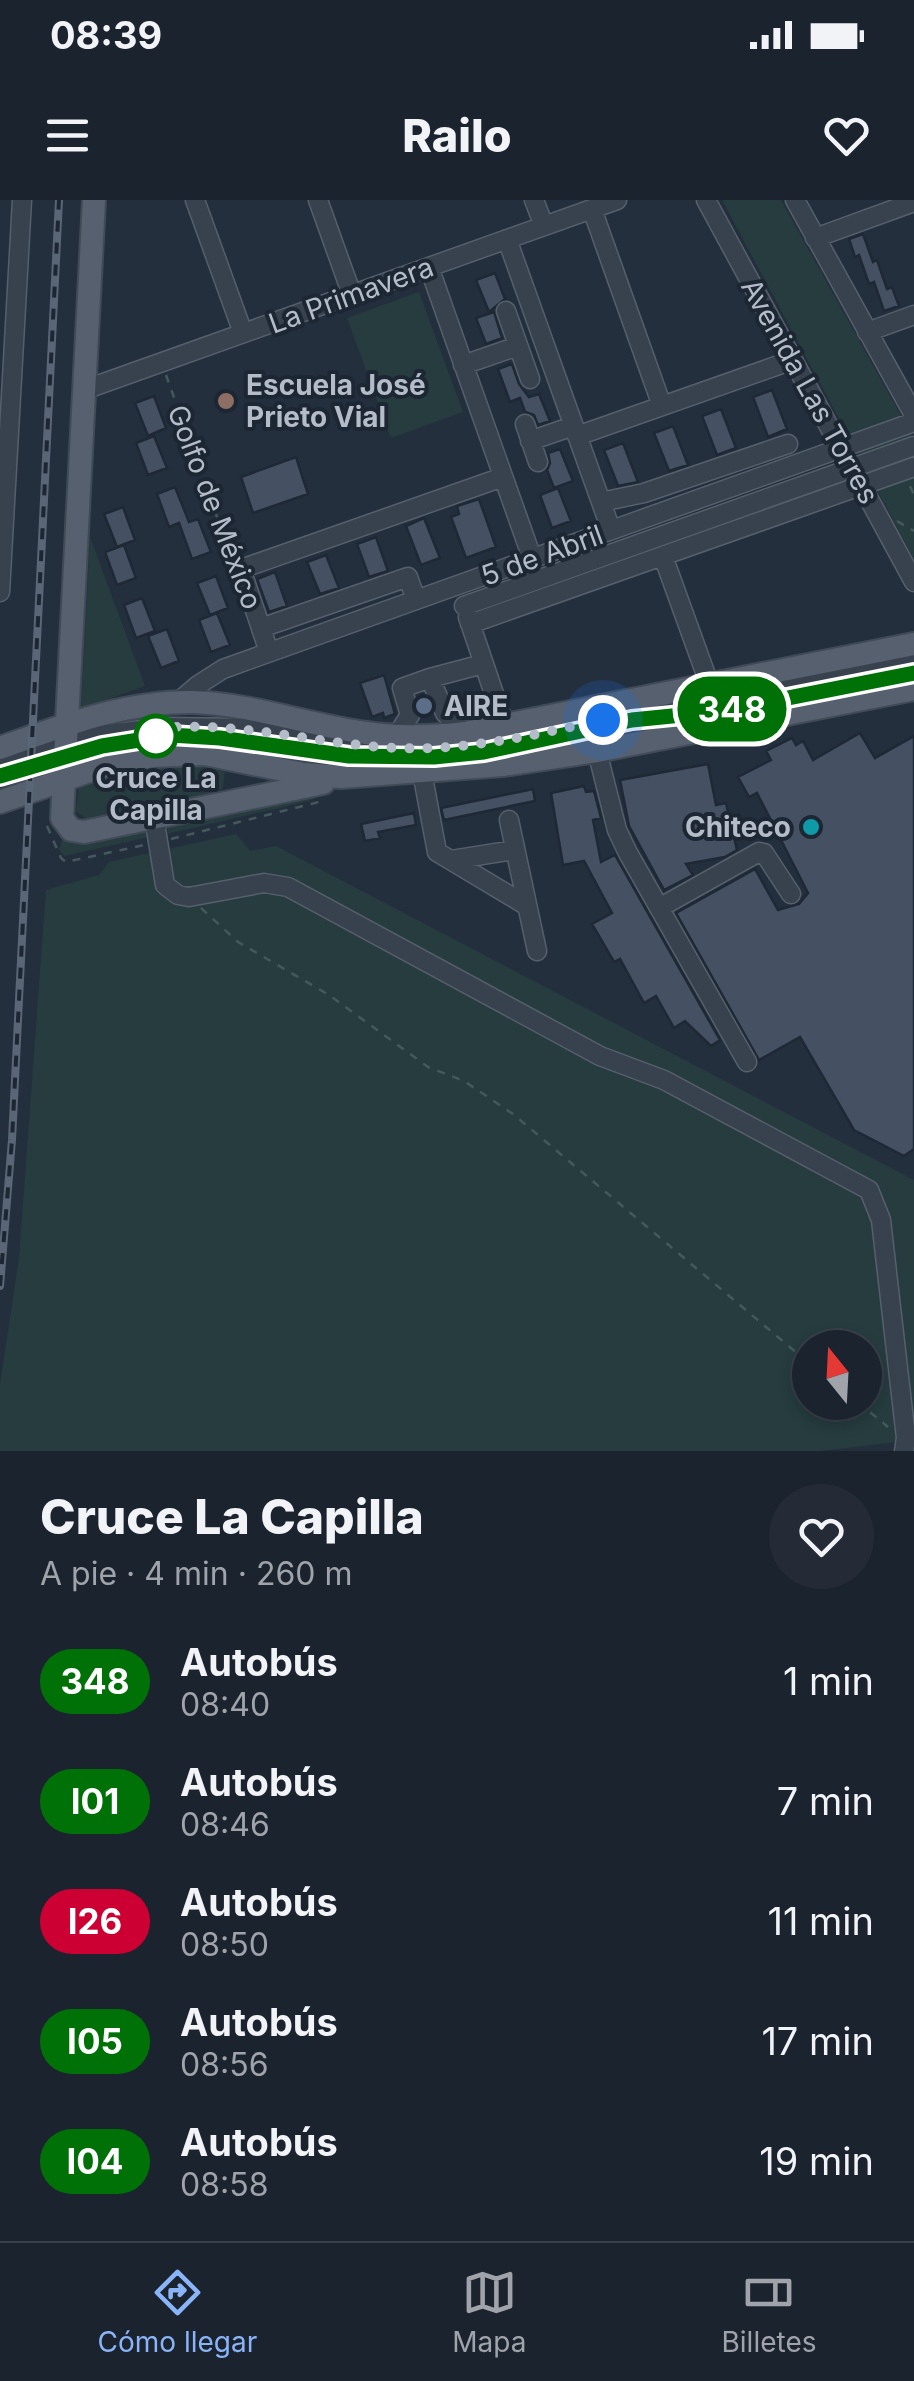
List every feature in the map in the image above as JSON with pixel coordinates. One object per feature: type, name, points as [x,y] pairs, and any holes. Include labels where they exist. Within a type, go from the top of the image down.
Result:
[{"type":"main road","points":[[94,200],[62,818],[75,832],[341,777]]},
{"type":"main road","points":[[0,802],[127,708],[178,702],[224,706],[396,736],[465,733],[914,644]]},
{"type":"main road","points":[[0,748],[153,756],[187,754],[341,777],[422,772],[528,763],[597,752],[914,689]]},
{"type":"main road","points":[[222,757],[232,780],[222,802]]},
{"type":"street","points":[[0,592],[9,269],[22,200]]},
{"type":"street","points":[[195,200],[243,333]]},
{"type":"street","points":[[318,200],[352,295]]},
{"type":"street","points":[[534,200],[544,226]]},
{"type":"street","name":"La Primavera","points":[[84,390],[617,200]]},
{"type":"street","name":"Avenida Las Torres","points":[[706,200],[914,582]]},
{"type":"street","points":[[795,200],[914,418]]},
{"type":"street","points":[[815,238],[914,202]]},
{"type":"street","points":[[592,209],[662,406]]},
{"type":"street","points":[[507,240],[611,530]]},
{"type":"street","points":[[429,267],[532,558]]},
{"type":"street","points":[[506,311],[530,379]]},
{"type":"street","points":[[867,332],[914,315]]},
{"type":"street","points":[[463,365],[518,346]]},
{"type":"street","points":[[538,462],[528,433],[575,431],[662,406],[793,360]]},
{"type":"street","name":"5 de Abril","points":[[178,702],[223,669],[841,448],[914,418]]},
{"type":"street","points":[[601,502],[644,492],[788,444]]},
{"type":"street","points":[[467,615],[857,477],[914,446]]},
{"type":"street","name":"5 de Abril","points":[[467,615],[663,556],[857,477],[914,468]]},
{"type":"street","points":[[240,569],[502,477]]},
{"type":"street","points":[[663,556],[710,686]]},
{"type":"street","name":"Golfo de México","points":[[240,569],[270,652]]},
{"type":"street","points":[[261,628],[408,577],[416,600]]},
{"type":"street","points":[[457,585],[504,726]]},
{"type":"street","points":[[0,776],[100,735],[179,726],[250,728],[398,748],[470,745],[783,690],[914,660]]},
{"type":"street","points":[[396,736],[410,715],[402,688],[484,664]]},
{"type":"street","points":[[0,768],[142,737],[170,735],[372,758],[484,752],[632,720],[722,711],[914,673]]},
{"type":"street","points":[[430,678],[444,713],[465,733]]},
{"type":"street","points":[[222,757],[303,752]]},
{"type":"street","points":[[597,752],[616,830],[747,1062]]},
{"type":"street","points":[[422,772],[437,852],[527,906]]},
{"type":"street","points":[[154,817],[166,885],[178,895],[189,897],[264,883],[288,887],[600,1056],[664,1080],[869,1190],[880,1220],[905,1446]]},
{"type":"street","points":[[509,820],[537,951]]},
{"type":"street","points":[[450,860],[514,850]]},
{"type":"street","points":[[659,908],[759,852],[764,853],[791,894]]},
{"type":"path","name":"Golfo de México","points":[[161,362],[229,554],[240,569]]},
{"type":"path","points":[[189,897],[238,942],[329,995],[428,1067],[464,1081],[513,1114],[792,1349]]},
{"type":"path","points":[[877,1420],[905,1446]]},
{"type":"green space","points":[[722,200],[781,200],[914,439],[914,559]]},
{"type":"green space","points":[[419,292],[463,412],[391,438],[347,318]]},
{"type":"green space","points":[[90,537],[145,686],[81,709]]},
{"type":"green space","points":[[191,764],[225,772],[223,788],[216,793],[96,822],[76,811],[79,786],[153,766]]},
{"type":"green space","points":[[320,795],[309,801],[167,834],[170,819]]},
{"type":"green space","points":[[149,829],[149,837],[64,856],[59,849],[63,838]]},
{"type":"green space","points":[[236,834],[250,851],[276,846],[914,1180],[914,1440],[820,1451],[0,1451],[0,1384],[19,1258],[46,890],[99,875],[109,862]]},
{"type":"building","points":[[863,234],[873,262],[877,260],[887,289],[892,287],[899,306],[884,311],[874,282],[869,284],[859,255],[855,257],[849,239]]},
{"type":"building","points":[[495,273],[505,299],[489,312],[476,280]]},
{"type":"building","points":[[494,312],[502,338],[486,344],[476,318]]},
{"type":"building","points":[[512,364],[529,397],[539,394],[550,421],[538,425],[534,415],[525,412],[520,398],[510,402],[498,369]]},
{"type":"building","points":[[772,390],[787,429],[768,437],[753,397]]},
{"type":"building","points":[[154,396],[166,428],[148,436],[135,403]]},
{"type":"building","points":[[721,409],[736,448],[717,455],[702,416]]},
{"type":"building","points":[[673,426],[688,465],[669,471],[654,433]]},
{"type":"building","points":[[154,436],[167,468],[148,475],[136,443]]},
{"type":"building","points":[[623,443],[638,482],[618,486],[604,450]]},
{"type":"building","points":[[560,449],[573,481],[554,488],[547,470],[548,453]]},
{"type":"building","points":[[296,457],[308,494],[253,513],[241,477]]},
{"type":"building","points":[[175,487],[189,522],[198,519],[211,552],[192,559],[179,523],[169,527],[157,494]]},
{"type":"building","points":[[558,488],[571,521],[552,528],[540,495]]},
{"type":"building","points":[[479,499],[496,547],[466,558],[451,517],[459,514],[457,506]]},
{"type":"building","points":[[123,507],[135,540],[117,547],[104,514]]},
{"type":"building","points":[[424,518],[440,558],[421,565],[406,526]]},
{"type":"building","points":[[376,537],[388,571],[369,577],[357,544]]},
{"type":"building","points":[[124,545],[136,578],[117,585],[105,552]]},
{"type":"building","points":[[326,555],[339,588],[320,594],[307,562]]},
{"type":"building","points":[[275,572],[287,606],[269,612],[257,579]]},
{"type":"building","points":[[216,576],[228,608],[210,615],[197,583]]},
{"type":"building","points":[[142,598],[155,631],[136,638],[124,605]]},
{"type":"building","points":[[217,613],[230,645],[211,652],[199,620]]},
{"type":"building","points":[[167,629],[179,661],[161,668],[148,636]]},
{"type":"building","points":[[384,675],[395,714],[372,717],[360,683]]},
{"type":"building","points":[[860,733],[875,758],[914,736],[914,1149],[904,1156],[854,1130],[800,1037],[759,1060],[676,913],[755,869],[778,910],[799,904],[808,893],[757,793],[749,797],[738,777],[771,760],[766,751],[792,738],[796,745],[803,741],[813,760]]},
{"type":"building","points":[[708,764],[716,805],[726,803],[737,850],[725,857],[686,864],[693,875],[664,890],[629,826],[620,780]]},
{"type":"building","points":[[584,786],[586,792],[594,791],[601,818],[593,820],[601,862],[615,855],[720,1040],[711,1046],[685,1021],[674,1028],[656,996],[644,1003],[620,959],[614,962],[592,924],[612,913],[584,861],[563,865],[551,793]]},
{"type":"building","points":[[533,789],[535,801],[444,820],[441,808]]},
{"type":"building","points":[[414,813],[416,825],[378,832],[380,838],[365,841],[361,824]]},
{"type":"railway","points":[[0,1286],[12,1140],[59,200]]},
{"type":"bus line","name":"348","points":[[0,776],[102,746],[170,735],[372,758],[484,752],[632,720],[722,711],[914,673]]},
{"type":"place","name":"Escuela José Prieto Vial","points":[[226,401]]},
{"type":"place","name":"AIRE","points":[[424,706]]},
{"type":"place","name":"Cruce La Capilla","points":[[156,736]]},
{"type":"place","name":"Chiteco","points":[[811,827]]},
{"type":"route","points":[[156,736],[150,729],[250,728],[368,746],[421,748],[495,742],[603,720]]}]
